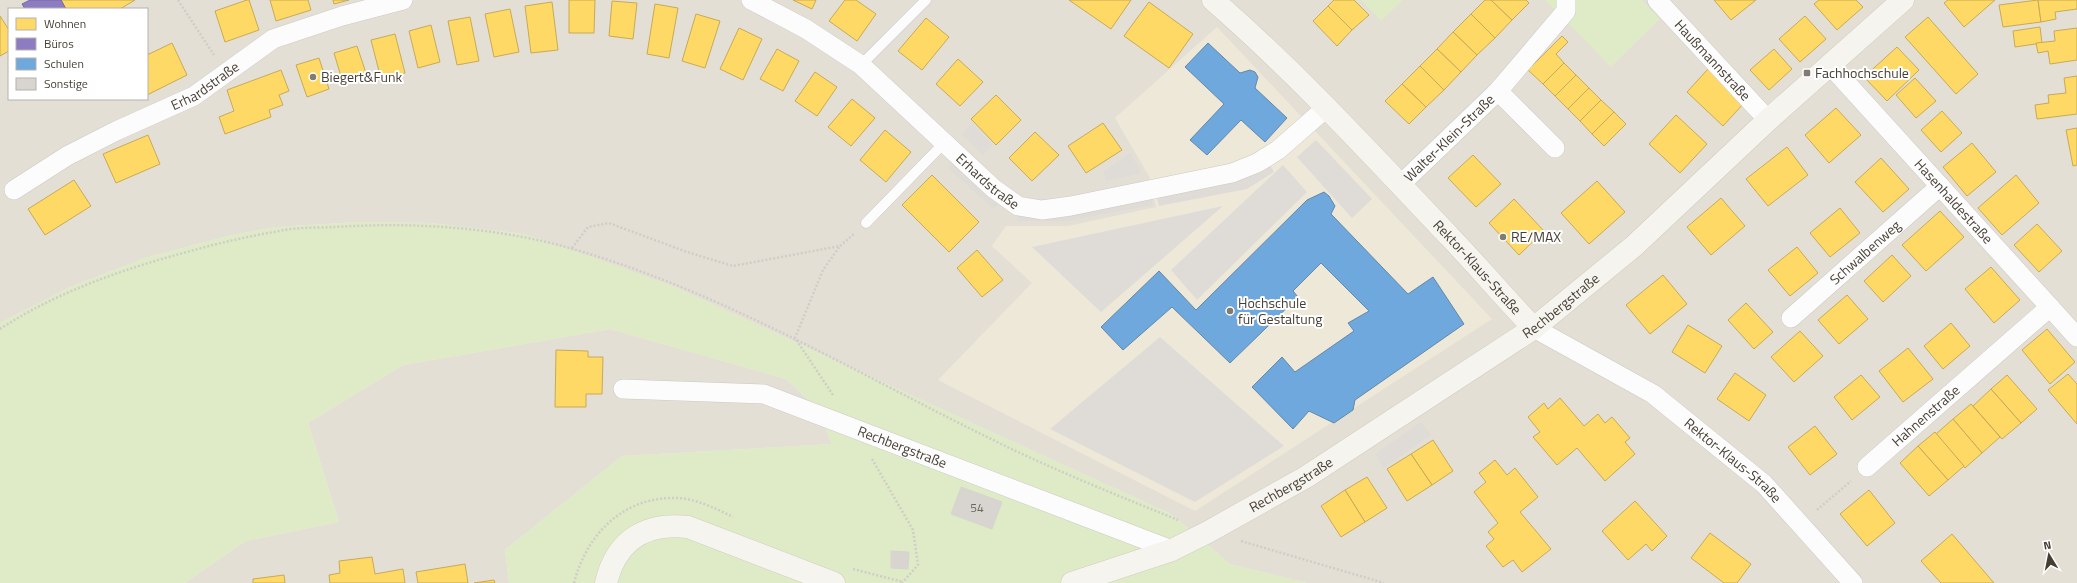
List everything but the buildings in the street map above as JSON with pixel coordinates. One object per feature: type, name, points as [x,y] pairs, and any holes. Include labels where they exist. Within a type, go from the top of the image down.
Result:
[{"type":"main road","name":"Rektor-Klaus-Straße","points":[[1213,0],[1243,26],[1326,108],[1534,328]]},
{"type":"main road","name":"Rechbergstraße","points":[[1072,583],[1172,550],[1208,532],[1306,477],[1534,328],[1634,246],[1768,120],[1902,0]]},
{"type":"main road","points":[[606,583],[609,568],[619,550],[634,538],[654,529],[671,525],[688,527],[762,557],[834,583]]},
{"type":"street","name":"Erhardstraße","points":[[14,190],[67,156],[116,131],[194,96],[273,39],[342,16],[402,0]]},
{"type":"street","name":"Erhardstraße","points":[[750,0],[806,28],[861,65],[943,144],[993,188],[1018,206],[1042,210],[1071,206],[1232,173],[1257,163],[1278,150],[1326,108]]},
{"type":"street","name":"Walter-Klein-Straße","points":[[1400,185],[1498,90],[1566,11],[1566,0]]},
{"type":"street","name":"Haußmannstraße","points":[[1657,0],[1768,120]]},
{"type":"street","name":"Hasenhaldestraße","points":[[1830,65],[2077,337]]},
{"type":"street","name":"Walter-Klein-Straße","points":[[1498,90],[1555,148]]},
{"type":"street","name":"Schwalbenweg","points":[[1791,318],[1940,186]]},
{"type":"street","name":"Hahnenstraße","points":[[1867,467],[2050,307]]},
{"type":"street","name":"Rektor-Klaus-Straße","points":[[1534,328],[1653,394],[1764,484],[1853,583]]},
{"type":"street","name":"Rechbergstraße","points":[[623,389],[764,394],[1172,550]]},
{"type":"lane","points":[[861,65],[926,0]]},
{"type":"lane","points":[[866,224],[943,144]]},
{"type":"path","points":[[178,0],[225,73]]},
{"type":"path","points":[[572,248],[588,227],[609,223],[687,252],[733,266],[840,246]]},
{"type":"path","points":[[823,270],[840,246],[866,224]]},
{"type":"path","points":[[0,329],[19,317],[94,281],[164,258],[222,243],[288,229],[401,225],[463,229],[518,237],[572,248],[645,273],[726,307],[795,338],[989,438],[1110,492],[1208,532],[1384,583]]},
{"type":"path","points":[[1801,524],[1867,467]]},
{"type":"shaded area","points":[[0,0],[2077,0],[2077,583],[1307,583],[1230,564],[1171,514],[675,287],[524,234],[430,223],[358,222],[276,227],[232,235],[145,258],[70,287],[0,323]]},
{"type":"shaded area","points":[[1217,27],[1492,319],[1195,511],[938,380],[1032,283],[992,246],[1006,226],[1068,226],[1156,207],[1149,176],[1115,118]]},
{"type":"shaded area","points":[[972,123],[993,145],[983,155],[961,134]]},
{"type":"shaded area","points":[[1316,140],[1372,199],[1352,218],[1297,157]]},
{"type":"shaded area","points":[[1130,153],[1142,173],[1106,181],[1103,172]]},
{"type":"shaded area","points":[[955,160],[1001,201],[994,209],[948,168]]},
{"type":"shaded area","points":[[1268,162],[1274,172],[1247,189],[1159,206],[1156,194]]},
{"type":"shaded area","points":[[1283,165],[1307,192],[1197,300],[1171,270]]},
{"type":"shaded area","points":[[1151,196],[1153,205],[1069,221],[1016,221],[1018,212]]},
{"type":"shaded area","points":[[1223,206],[1101,312],[1032,247]]},
{"type":"shaded area","points":[[610,329],[786,379],[818,409],[832,444],[622,456],[505,550],[509,583],[185,583],[245,541],[339,522],[308,423],[403,365]]},
{"type":"shaded area","points":[[1160,337],[1284,446],[1195,502],[1050,429]]},
{"type":"shaded area","points":[[1421,422],[1431,435],[1384,468],[1375,454]]},
{"type":"green space","points":[[1361,0],[1403,0],[1381,21]]},
{"type":"green space","points":[[1545,0],[1642,0],[1660,19],[1611,67]]},
{"type":"green space","points":[[358,222],[430,223],[524,234],[675,287],[1171,514],[1230,564],[1307,583],[509,583],[505,550],[622,456],[832,444],[818,409],[786,379],[610,329],[403,365],[308,423],[339,522],[245,541],[185,583],[0,583],[0,323],[70,287],[145,258],[232,235],[276,227]]},
{"type":"place","name":"Fachhochschule","points":[[1807,73]]},
{"type":"place","name":"Biegert&Funk","points":[[313,77]]},
{"type":"place","name":"RE/MAX","points":[[1503,237]]},
{"type":"place","name":"Hochschule für Gestaltung","points":[[1230,311]]}]
